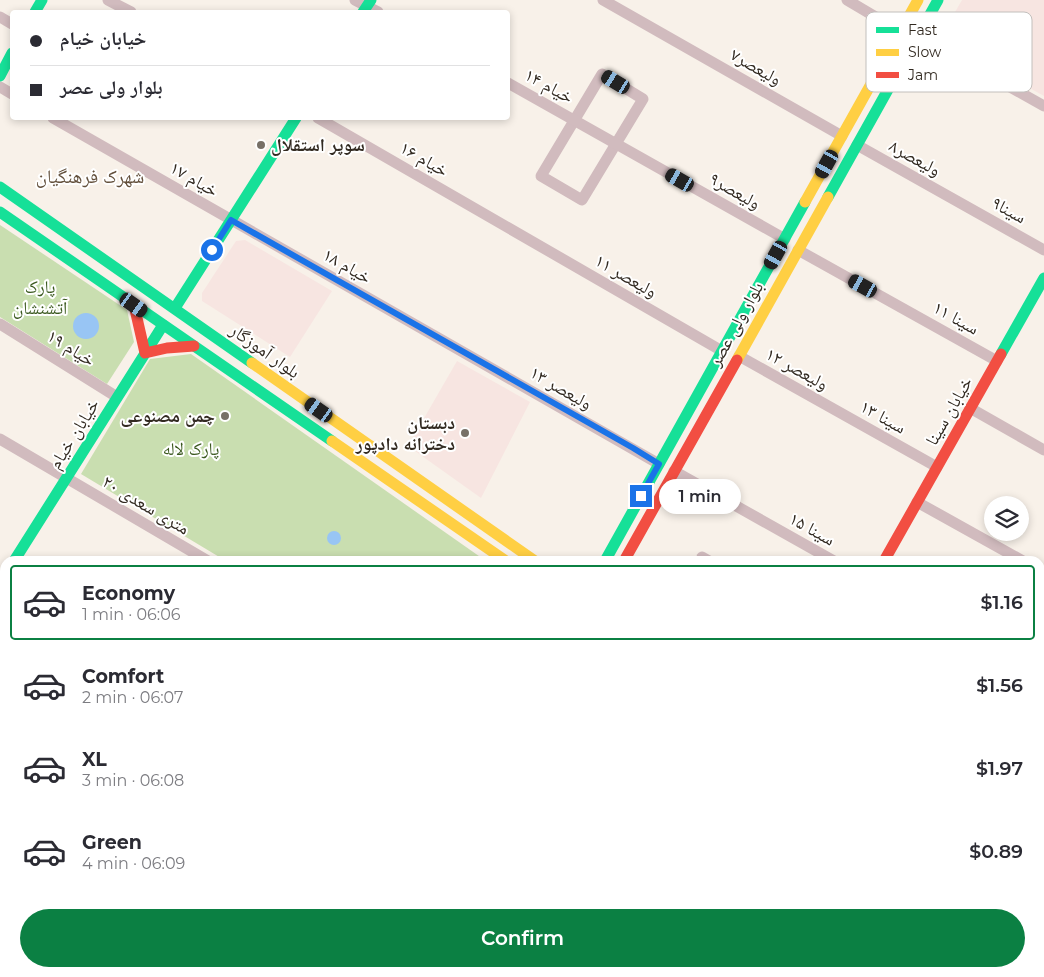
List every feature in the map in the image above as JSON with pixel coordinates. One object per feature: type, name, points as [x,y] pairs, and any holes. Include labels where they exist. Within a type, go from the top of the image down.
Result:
[{"type":"main road","name":"بلوار ولی عصر","points":[[911,12],[918,0]]},
{"type":"main road","name":"بلوار ولی عصر","points":[[931,12],[938,0]]},
{"type":"main road","points":[[0,76],[10,57]]},
{"type":"main road","name":"بلوار ولی عصر","points":[[608,556],[867,92]]},
{"type":"main road","name":"بلوار ولی عصر","points":[[627,556],[886,92]]},
{"type":"main road","points":[[175,308],[295,120]]},
{"type":"main road","name":"بلوار آموزگار","points":[[0,187],[528,556]]},
{"type":"main road","points":[[811,192],[825,201]]},
{"type":"main road","name":"بلوار آموزگار","points":[[0,212],[499,556]]},
{"type":"main road","points":[[50,246],[62,230]]},
{"type":"main road","name":"خیابان سینا","points":[[890,556],[917,502],[997,361],[1040,296],[1044,278]]},
{"type":"main road","points":[[134,305],[145,353],[167,348],[194,346]]},
{"type":"main road","name":"خیابان خیام","points":[[17,556],[163,325]]},
{"type":"main road","points":[[697,396],[712,404]]},
{"type":"main road","points":[[373,470],[384,455]]},
{"type":"street","points":[[108,0],[126,10]]},
{"type":"street","points":[[355,0],[367,6]]},
{"type":"street","name":"ولیعصر۷","points":[[603,0],[842,136]]},
{"type":"street","points":[[847,0],[867,12]]},
{"type":"street","name":"خیام ۱۴","points":[[602,74],[643,99],[616,143],[582,200],[541,176],[602,74]]},
{"type":"street","name":"خیام ۱۴","points":[[510,84],[616,143]]},
{"type":"street","points":[[1020,92],[1044,106]]},
{"type":"street","name":"خیام ۱۷","points":[[57,120],[231,220]]},
{"type":"street","name":"خیام ۱۶","points":[[321,120],[512,230]]},
{"type":"street","name":"ولیعصر۹","points":[[616,143],[785,239]]},
{"type":"street","name":"ولیعصر۸","points":[[857,145],[956,201]]},
{"type":"street","name":"سینا۹","points":[[956,201],[1044,250]]},
{"type":"street","name":"خیام ۱۸","points":[[231,220],[445,342]]},
{"type":"street","name":"ولیعصر ۱۱","points":[[512,230],[722,351]]},
{"type":"street","name":"سینا ۱۱","points":[[798,250],[997,361]]},
{"type":"street","name":"خیام ۱۹","points":[[3,326],[117,397]]},
{"type":"street","name":"ولیعصر ۱۳","points":[[445,342],[659,464]]},
{"type":"street","name":"ولیعصر ۱۲","points":[[738,356],[838,412]]},
{"type":"street","points":[[970,408],[1044,450]]},
{"type":"street","name":"سینا ۱۳","points":[[838,412],[937,467]]},
{"type":"street","name":"۲۰ متری سعدی","points":[[0,439],[199,556]]},
{"type":"street","name":"سینا ۱۵","points":[[674,471],[825,556]]},
{"type":"street","points":[[917,502],[1014,556]]},
{"type":"shaded area","points":[[962,0],[1044,0],[1044,96],[1032,89],[1032,12],[955,12]]},
{"type":"shaded area","points":[[245,240],[332,291],[290,357],[202,301],[202,293],[236,241]]},
{"type":"shaded area","name":"دبستان دخترانه دادپور","points":[[457,361],[530,402],[481,498],[408,446]]},
{"type":"green space","name":"پارک آتشنشان","points":[[0,225],[127,310],[134,342],[107,384],[0,317]]},
{"type":"green space","name":"پارک لاله","points":[[191,354],[479,556],[218,556],[81,474],[150,359]]},
{"type":"water","points":[[86,313],[95,317],[99,326],[95,335],[86,339],[77,335],[73,326],[77,317]]},
{"type":"water","points":[[331,531],[337,531],[341,538],[337,545],[331,545],[327,541],[327,535]]},
{"type":"traffic: fast","points":[[36,10],[42,0]]},
{"type":"traffic: fast","points":[[364,10],[371,0]]},
{"type":"traffic: fast","points":[[931,12],[938,0]]},
{"type":"traffic: fast","points":[[0,76],[10,57]]},
{"type":"traffic: fast","points":[[828,197],[887,92]]},
{"type":"traffic: fast","points":[[175,308],[295,120]]},
{"type":"traffic: fast","points":[[0,187],[252,363]]},
{"type":"traffic: fast","points":[[608,556],[805,202]]},
{"type":"traffic: fast","points":[[0,212],[332,441]]},
{"type":"traffic: fast","points":[[1001,354],[1044,278]]},
{"type":"traffic: fast","points":[[17,556],[163,325]]},
{"type":"traffic: slow","points":[[911,12],[918,0]]},
{"type":"traffic: slow","points":[[805,202],[867,92]]},
{"type":"traffic: slow","points":[[737,360],[828,197]]},
{"type":"traffic: slow","points":[[252,363],[528,556]]},
{"type":"traffic: slow","points":[[332,441],[499,556]]},
{"type":"traffic: jam","points":[[134,305],[145,353],[167,348],[194,346]]},
{"type":"traffic: jam","points":[[887,556],[1001,354]]},
{"type":"traffic: jam","points":[[627,556],[737,360]]},
{"type":"place","name":"سوپر استقلال","points":[[261,145]]},
{"type":"place","name":"چمن مصنوعی","points":[[225,416]]},
{"type":"place","name":"دبستان دخترانه دادپور","points":[[465,433]]},
{"type":"district","name":"شهرک فرهنگیان","points":[[90,176]]},
{"type":"route","points":[[212,250],[231,220],[633,448],[659,464],[641,496]]}]
